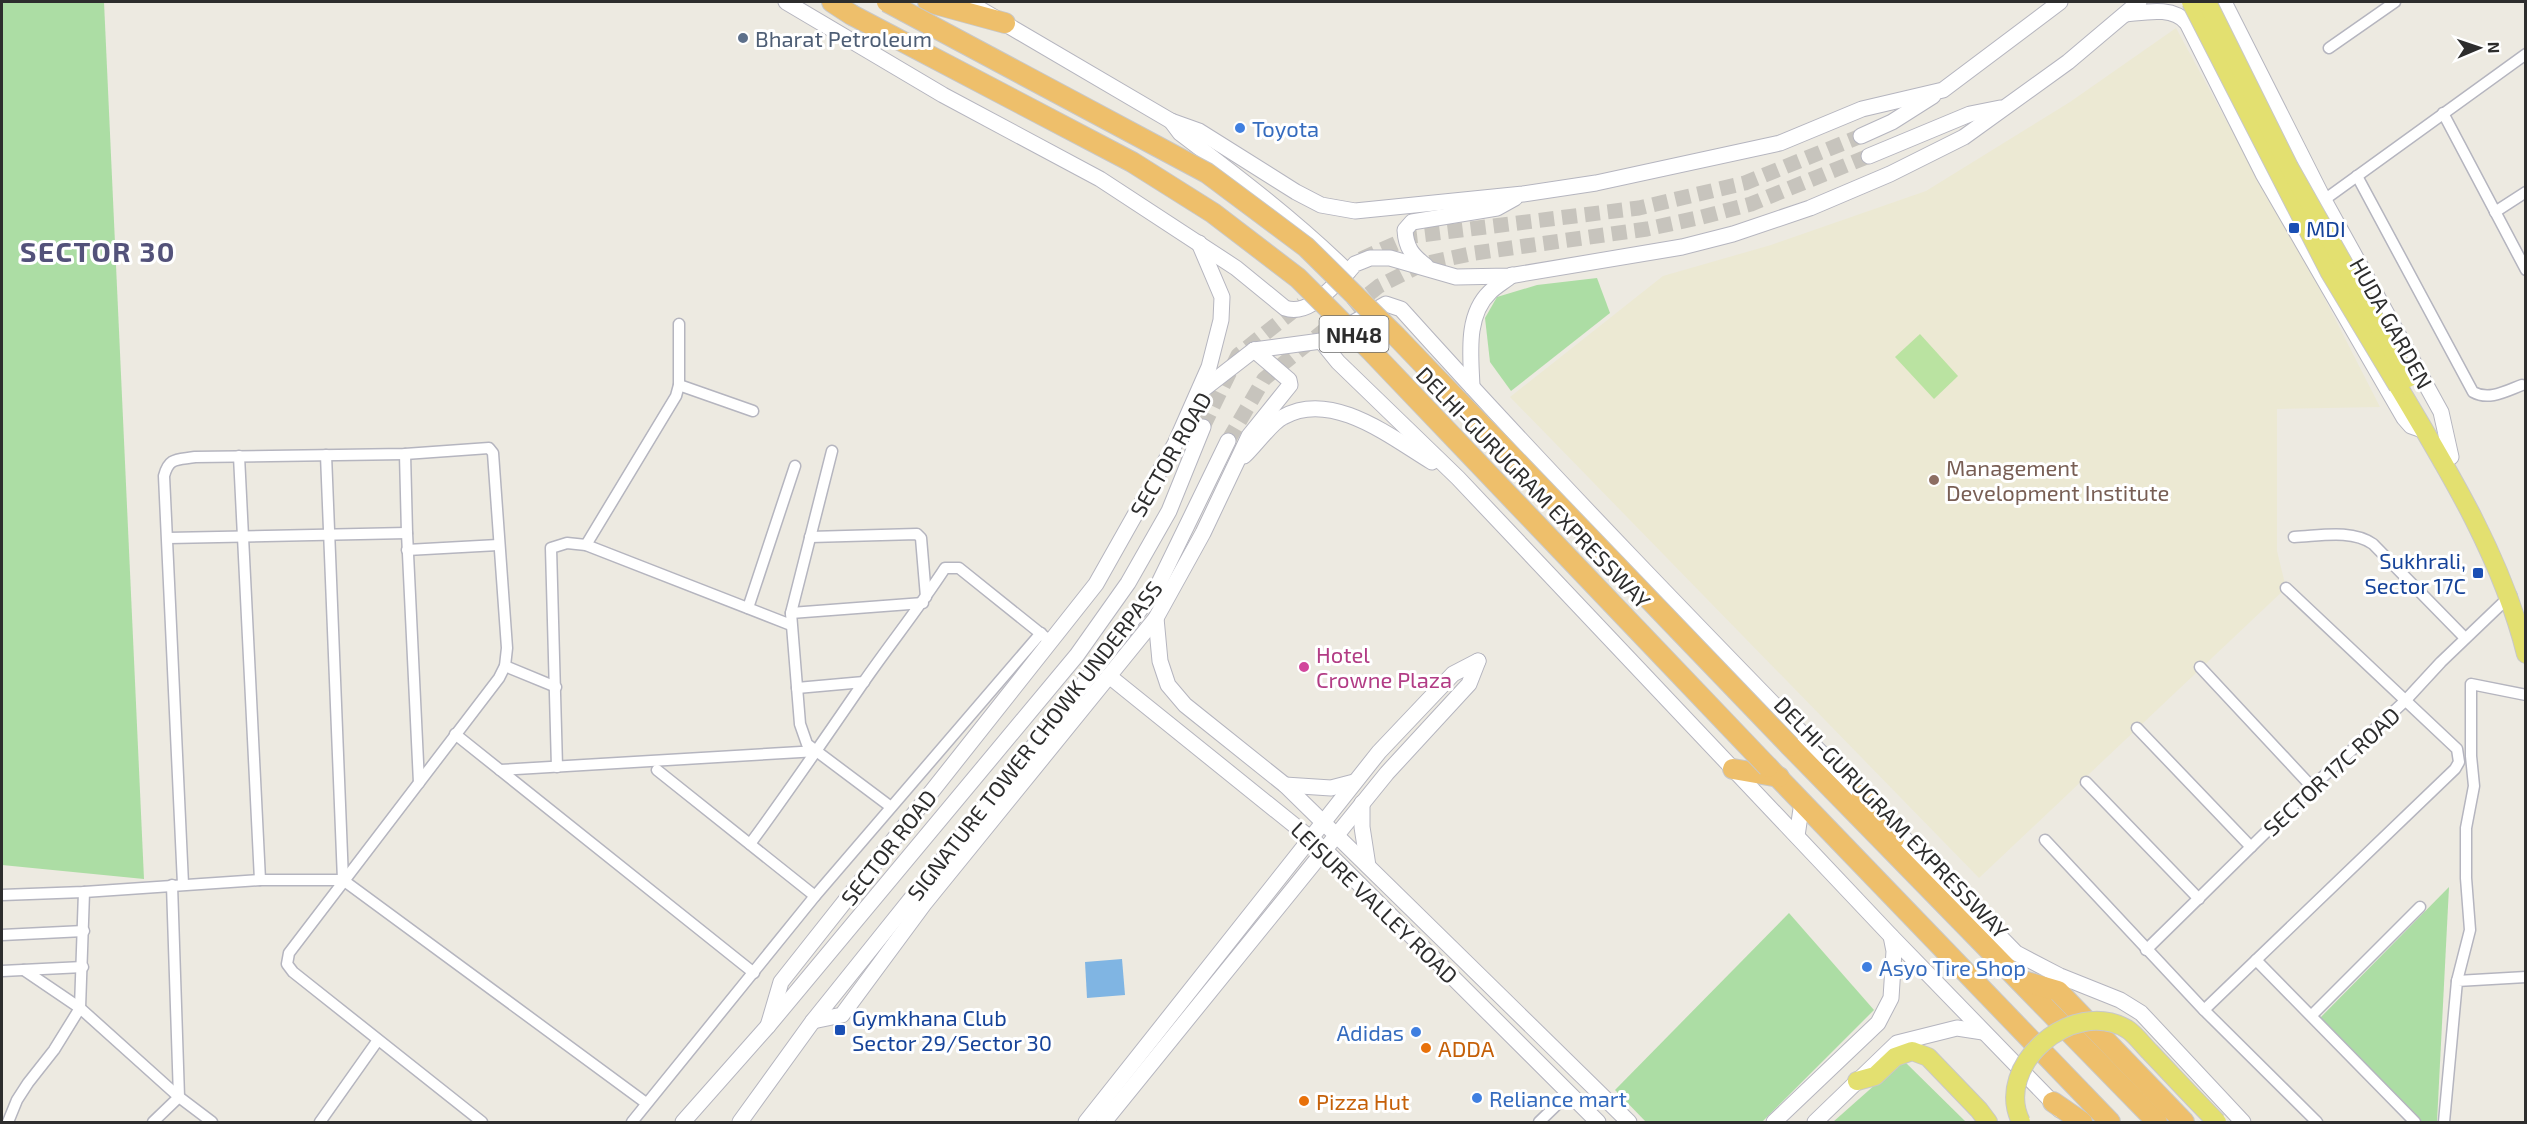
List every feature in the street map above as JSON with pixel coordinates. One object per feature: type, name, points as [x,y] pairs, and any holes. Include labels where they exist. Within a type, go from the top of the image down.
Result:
[{"type":"highway","name":"DELHI-GURUGRAM EXPRESSWAY","points":[[832,2],[852,15],[1131,162],[1213,213],[1298,278],[1371,351],[2110,1122]]},
{"type":"highway","name":"DELHI-GURUGRAM EXPRESSWAY","points":[[887,2],[1207,173],[1306,247],[1395,335],[1790,746],[2157,1122]]},
{"type":"highway","points":[[928,2],[1005,23]]},
{"type":"highway","points":[[1733,770],[1773,772]]},
{"type":"highway","points":[[1862,795],[1932,892]]},
{"type":"highway","points":[[2018,980],[2058,991],[2184,1122]]},
{"type":"highway","points":[[2053,1102],[2082,1122]]},
{"type":"main road","points":[[2191,2],[2329,271],[2451,457],[2494,539],[2526,654]]},
{"type":"main road","points":[[2207,2],[2289,167],[2404,384],[2425,431],[2461,492],[2491,556],[2526,620]]},
{"type":"main road","points":[[2021,1122],[2016,1114],[2016,1085],[2029,1059],[2046,1038],[2075,1022],[2100,1021],[2127,1029],[2217,1122]]},
{"type":"main road","points":[[1857,1081],[1875,1076],[1895,1058],[1911,1051],[1928,1057],[1988,1122]]},
{"type":"street","points":[[786,2],[943,95],[1100,179],[1236,268],[1285,308],[1295,311],[1306,308],[1356,264],[1370,258],[1389,258],[1456,277],[1512,275],[1682,247],[1733,234],[1810,208],[1890,174],[1964,138],[2003,107],[2068,62],[2126,8],[2139,2]]},
{"type":"street","points":[[968,2],[1171,121],[1199,131],[1296,192],[1321,205],[1355,211],[1523,194],[1596,183],[1780,143],[1862,110],[1943,90]]},
{"type":"street","points":[[1861,136],[1892,122],[1943,90],[2061,2]]},
{"type":"street","name":"HUDA GARDEN","points":[[2224,2],[2324,200],[2441,412],[2451,457]]},
{"type":"street","points":[[2329,48],[2395,2]]},
{"type":"street","points":[[2126,8],[2172,13],[2183,18],[2264,174],[2404,418],[2411,426],[2425,431]]},
{"type":"street","points":[[2194,38],[2232,17]]},
{"type":"street","points":[[2324,200],[2526,54]]},
{"type":"street","points":[[1869,156],[1970,114],[2003,107]]},
{"type":"street","points":[[2443,113],[2526,270]]},
{"type":"street","points":[[1171,121],[1180,134],[1260,193],[1348,272]]},
{"type":"street","points":[[2357,176],[2473,392],[2479,395],[2494,395],[2522,385]]},
{"type":"street","points":[[2495,212],[2526,192]]},
{"type":"street","points":[[1432,271],[1413,256],[1406,244],[1405,230],[1412,222],[1497,208],[1523,194]]},
{"type":"street","points":[[1199,243],[1222,297],[1221,320],[1215,347],[1199,393]]},
{"type":"street","points":[[1472,387],[1470,348],[1473,325],[1481,304],[1490,292],[1512,275]]},
{"type":"street","points":[[1254,350],[1321,340],[1386,304],[1396,305],[1732,663],[2016,953],[2060,976],[2120,1000],[2141,1013],[2243,1122]]},
{"type":"street","points":[[586,544],[670,407],[679,385],[679,324]]},
{"type":"street","points":[[1321,340],[1338,362],[1458,478],[1891,936],[2073,1122]]},
{"type":"street","points":[[740,1122],[813,1021],[842,1015],[924,904],[1156,618],[1203,534],[1249,436],[1290,385],[1289,380],[1254,350]]},
{"type":"street","name":"SECTOR ROAD","points":[[683,1122],[768,1026],[781,982],[1045,637],[1096,584],[1175,444],[1199,393],[1254,350]]},
{"type":"street","points":[[679,385],[753,411]]},
{"type":"street","points":[[1238,463],[1283,417],[1307,410],[1334,411],[1362,418],[1458,478]]},
{"type":"street","name":"SIGNATURE TOWER CHOWK UNDERPASS","points":[[768,1026],[1077,655],[1128,583],[1169,511],[1203,428]]},
{"type":"street","name":"SIGNATURE TOWER CHOWK UNDERPASS","points":[[813,1021],[1089,676],[1157,587],[1228,441]]},
{"type":"street","points":[[153,1122],[179,1097],[177,884],[168,538],[164,476],[167,465],[173,460],[195,457],[405,454],[489,448],[493,453],[507,648],[505,666],[499,678],[289,953],[287,964],[293,972],[482,1122]]},
{"type":"street","points":[[832,451],[791,613],[801,734],[807,744],[891,807]]},
{"type":"street","points":[[405,454],[406,533],[419,783]]},
{"type":"street","points":[[326,455],[344,880]]},
{"type":"street","points":[[239,456],[260,880]]},
{"type":"street","points":[[748,608],[795,466]]},
{"type":"street","points":[[168,538],[406,533]]},
{"type":"street","points":[[810,537],[916,534],[921,538],[925,600]]},
{"type":"street","points":[[2294,537],[2350,535],[2362,537],[2373,544],[2465,638]]},
{"type":"street","points":[[557,767],[551,548],[567,543],[586,544],[791,626]]},
{"type":"street","points":[[407,550],[498,545]]},
{"type":"street","points":[[632,1122],[815,896],[891,807],[1045,637],[959,567],[945,568],[925,600],[750,844]]},
{"type":"street","points":[[2204,1010],[2455,769],[2459,762],[2457,749],[2286,588]]},
{"type":"street","name":"SECTOR 17C ROAD","points":[[2146,950],[2312,787],[2405,701],[2465,638],[2511,595]]},
{"type":"street","points":[[791,613],[925,600]]},
{"type":"street","name":"LEISURE VALLEY ROAD","points":[[1156,618],[1160,661],[1168,685],[1185,705],[1285,785],[1629,1122]]},
{"type":"street","points":[[1086,1122],[1379,752],[1453,674],[1478,662],[1469,684],[1387,773],[1104,1122]]},
{"type":"street","points":[[505,666],[555,687]]},
{"type":"street","points":[[2200,668],[2312,787]]},
{"type":"street","name":"LEISURE VALLEY ROAD","points":[[1109,676],[1325,850],[1598,1122]]},
{"type":"street","points":[[796,688],[864,682]]},
{"type":"street","points":[[2444,1122],[2457,981],[2470,930],[2466,878],[2466,828],[2474,786],[2471,756],[2471,684],[2526,695]]},
{"type":"street","points":[[2137,728],[2251,847]]},
{"type":"street","points":[[455,734],[754,973]]},
{"type":"street","points":[[500,770],[818,751]]},
{"type":"street","points":[[657,770],[815,896]]},
{"type":"street","points":[[1285,785],[1331,788],[1354,782]]},
{"type":"street","points":[[2086,782],[2199,899]]},
{"type":"street","points":[[1797,836],[1802,802]]},
{"type":"street","points":[[1362,803],[1362,828],[1368,866]]},
{"type":"street","points":[[2045,840],[2146,950],[2317,1122]]},
{"type":"street","points":[[2,895],[260,880],[344,880],[646,1103]]},
{"type":"street","points":[[9,1122],[17,1100],[54,1050],[80,1008],[84,892]]},
{"type":"street","points":[[2312,1015],[2420,907]]},
{"type":"street","points":[[2,935],[84,931]]},
{"type":"street","points":[[1774,1122],[1878,1023],[1891,998],[1894,951],[1891,936]]},
{"type":"street","points":[[2256,960],[2415,1122]]},
{"type":"street","points":[[2,971],[82,967]]},
{"type":"street","points":[[24,970],[80,1008],[179,1097],[212,1122]]},
{"type":"street","points":[[2457,981],[2526,977]]},
{"type":"street","points":[[1815,1122],[1885,1052],[1905,1039],[1957,1028],[1983,1032]]},
{"type":"street","points":[[320,1122],[378,1040]]},
{"type":"street","points":[[1539,1122],[1569,1093]]},
{"type":"shaded area","name":"Management Development Institute","points":[[2176,28],[2303,256],[2380,407],[2277,409],[2277,551],[2286,588],[1979,878],[1510,397],[1663,276],[1771,245],[1926,191],[2070,102]]},
{"type":"green space","points":[[2,2],[104,2],[144,879],[2,865]]},
{"type":"green space","points":[[1597,278],[1610,313],[1511,391],[1490,362],[1485,318],[1497,297],[1537,285]]},
{"type":"green space","points":[[1920,334],[1958,376],[1934,399],[1895,357]]},
{"type":"green space","points":[[2449,887],[2437,1122],[2418,1122],[2318,1020]]},
{"type":"green space","points":[[1789,913],[1874,1010],[1762,1122],[1646,1122],[1615,1090]]},
{"type":"green space","points":[[1903,1060],[1966,1122],[1833,1122]]},
{"type":"water","points":[[1122,959],[1125,995],[1087,998],[1085,962]]},
{"type":"tunnel","points":[[1361,259],[1413,236],[1639,208],[1745,183],[1861,136]]},
{"type":"tunnel","points":[[1228,441],[1264,379],[1379,286],[1423,264],[1475,253],[1647,229],[1702,217],[1751,204],[1869,156]]},
{"type":"tunnel","points":[[1203,427],[1238,355],[1302,304]]},
{"type":"place","name":"Bharat Petroleum","points":[[743,38]]},
{"type":"place","name":"Toyota","points":[[1240,128]]},
{"type":"place","name":"MDI","points":[[2294,228]]},
{"type":"place","name":"Management Development Institute","points":[[1934,480]]},
{"type":"place","name":"Sukhrali, Sector 17C","points":[[2478,573]]},
{"type":"place","name":"Hotel Crowne Plaza","points":[[1304,667]]},
{"type":"place","name":"Asyo Tire Shop","points":[[1867,967]]},
{"type":"place","name":"Gymkhana Club Sector 29/Sector 30","points":[[840,1030]]},
{"type":"place","name":"Adidas","points":[[1416,1032]]},
{"type":"place","name":"ADDA","points":[[1426,1048]]},
{"type":"place","name":"Reliance mart","points":[[1477,1098]]},
{"type":"place","name":"Pizza Hut","points":[[1304,1101]]},
{"type":"district","name":"SECTOR 30","points":[[98,251]]}]
